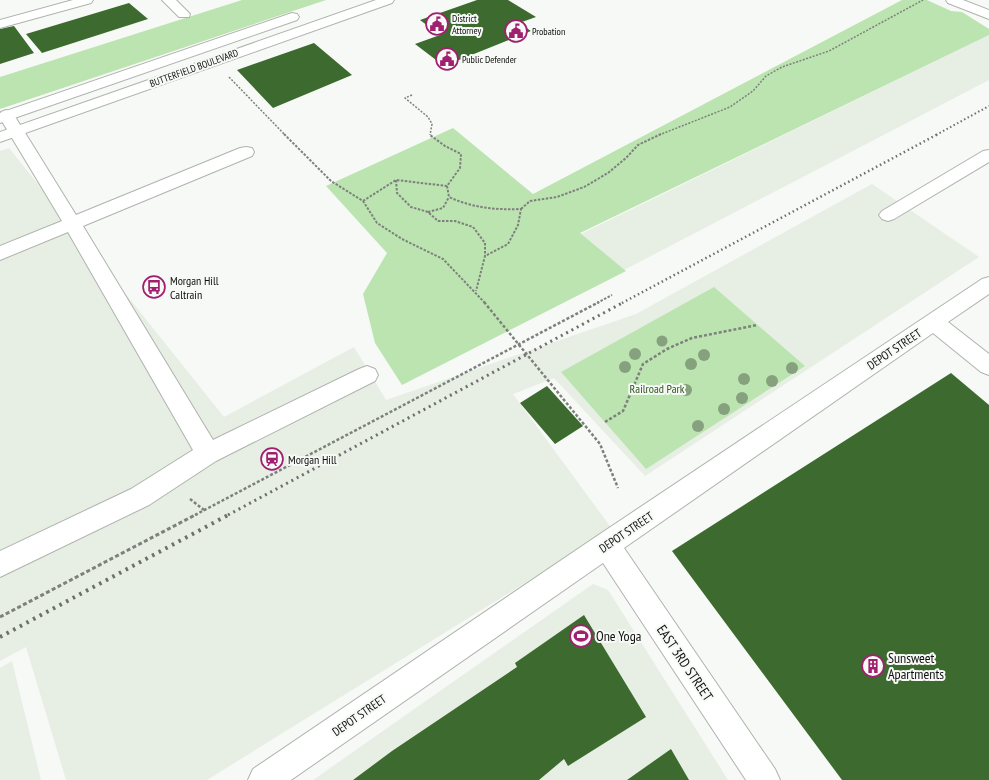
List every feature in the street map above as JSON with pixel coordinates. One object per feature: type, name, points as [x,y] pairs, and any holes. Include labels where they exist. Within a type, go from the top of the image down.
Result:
[{"type":"street","points":[[0,24],[87,0]]},
{"type":"street","points":[[168,0],[184,14]]},
{"type":"street","name":"BUTTERFIELD BOULEVARD","points":[[0,137],[388,0]]},
{"type":"street","points":[[952,0],[989,15]]},
{"type":"street","name":"BUTTERFIELD BOULEVARD","points":[[3,116],[301,14]]},
{"type":"street","points":[[3,116],[16,131],[72,223],[208,454]]},
{"type":"street","points":[[0,253],[246,152]]},
{"type":"street","points":[[888,215],[989,155]]},
{"type":"street","name":"DEPOT STREET","points":[[264,780],[989,284]]},
{"type":"street","points":[[934,322],[989,366]]},
{"type":"street","points":[[0,564],[140,496],[208,454],[367,375]]},
{"type":"street","name":"EAST 3RD STREET","points":[[606,545],[764,780]]},
{"type":"path","points":[[485,256],[508,244],[518,225],[521,209],[530,201],[557,197],[584,187],[608,173],[626,158],[638,145],[662,133],[730,107],[753,91],[766,76],[782,67],[840,46],[923,0]]},
{"type":"path","points":[[229,76],[331,181],[363,201],[377,223],[402,239],[443,259],[476,292],[600,444],[618,488]]},
{"type":"path","points":[[412,95],[405,98],[428,117],[432,124],[430,135],[445,146],[461,154],[460,168],[447,186],[449,197],[443,208],[428,212]]},
{"type":"path","points":[[363,201],[396,180],[447,186]]},
{"type":"path","points":[[396,180],[397,192],[411,207],[428,212],[438,221],[454,221],[473,227],[485,243],[485,256],[476,292]]},
{"type":"path","points":[[449,197],[464,205],[493,210],[521,209]]},
{"type":"path","points":[[0,617],[612,295]]},
{"type":"path","points":[[605,422],[623,411],[643,364],[667,349],[692,338],[758,325]]},
{"type":"path","points":[[190,499],[204,510]]},
{"type":"shaded area","points":[[989,35],[989,80],[622,271],[581,234]]},
{"type":"shaded area","points":[[9,148],[224,417],[354,347],[386,400],[636,314],[872,184],[979,257],[645,476],[554,378],[513,394],[612,529],[207,780],[66,780],[26,647],[0,661],[0,151]]},
{"type":"shaded area","points":[[593,584],[608,590],[728,780],[313,780]]},
{"type":"shaded area","points":[[12,661],[41,780],[0,780],[0,668]]},
{"type":"green space","points":[[242,0],[326,0],[0,109],[0,77]]},
{"type":"green space","points":[[902,0],[927,0],[951,11],[962,12],[989,29],[989,35],[580,233],[626,271],[402,385],[375,343],[363,294],[387,253],[326,186],[453,128],[533,194]]},
{"type":"green space","name":"Railroad Park","points":[[714,287],[805,366],[646,469],[561,372]]},
{"type":"building","points":[[477,0],[508,0],[536,17],[519,23],[531,31],[444,66],[415,44],[440,35],[420,20]]},
{"type":"building","points":[[129,3],[148,19],[42,53],[26,34]]},
{"type":"building","points":[[14,26],[34,53],[0,64],[0,29]]},
{"type":"building","points":[[314,43],[352,75],[273,108],[237,70]]},
{"type":"building","name":"Sunsweet Apartments","points":[[951,373],[989,405],[989,780],[842,780],[672,551]]},
{"type":"building","points":[[547,386],[583,426],[555,444],[520,403]]},
{"type":"building","points":[[584,615],[646,717],[568,766],[564,759],[539,780],[353,780],[392,751],[517,667],[515,663]]},
{"type":"building","points":[[671,749],[689,780],[627,780]]},
{"type":"railway","points":[[936,135],[989,106]]},
{"type":"railway","points":[[622,303],[938,134]]},
{"type":"railway","points":[[228,515],[624,302]]},
{"type":"railway","points":[[0,637],[230,514]]},
{"type":"place","name":"District Attorney","points":[[437,24]]},
{"type":"place","name":"Probation","points":[[516,31]]},
{"type":"place","name":"Public Defender","points":[[447,59]]},
{"type":"place","name":"Morgan Hill Caltrain","points":[[154,287]]},
{"type":"place","name":"Morgan Hill","points":[[272,459]]},
{"type":"place","name":"One Yoga","points":[[581,636]]},
{"type":"place","name":"Sunsweet Apartments","points":[[873,666]]}]
